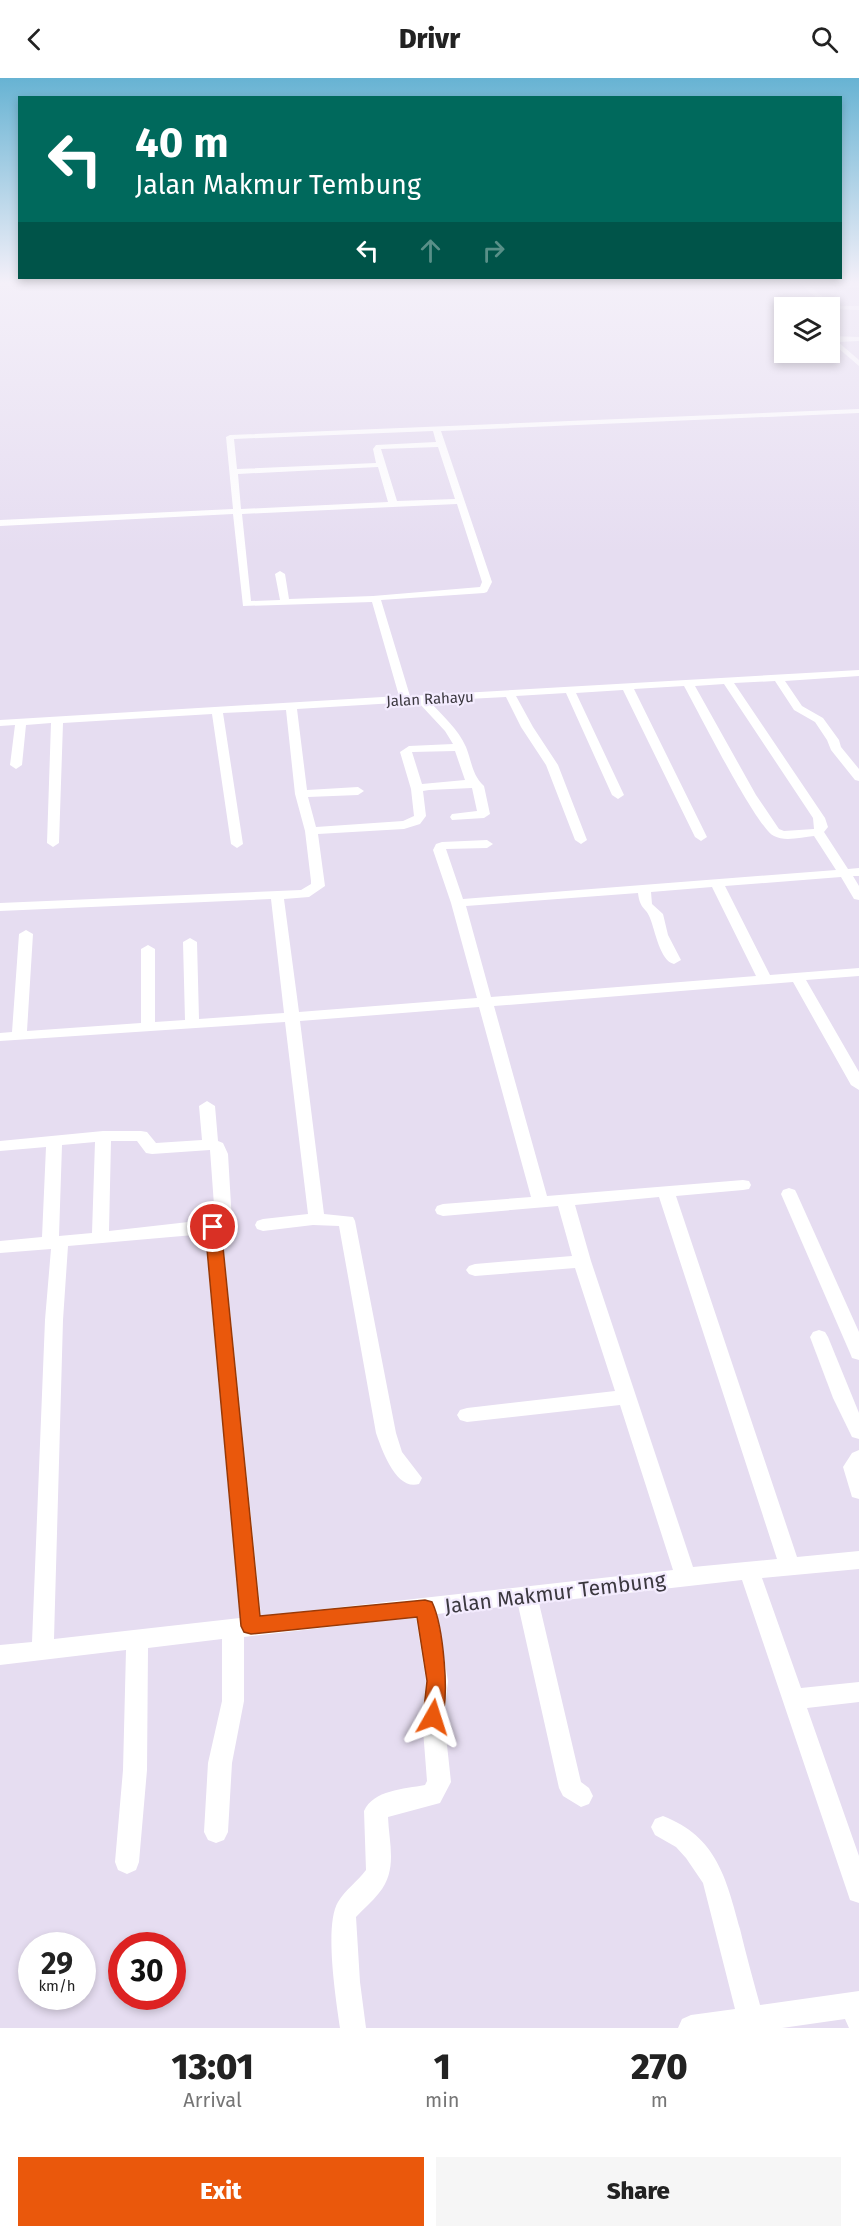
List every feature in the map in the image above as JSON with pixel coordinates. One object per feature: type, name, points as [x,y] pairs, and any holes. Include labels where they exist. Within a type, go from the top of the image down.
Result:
[{"type":"street","points":[[436,429],[487,582],[484,590],[374,599],[246,604],[230,437],[859,411]]},
{"type":"street","points":[[393,504],[377,448],[441,444]]},
{"type":"street","points":[[233,472],[381,464]]},
{"type":"street","points":[[0,523],[459,501]]},
{"type":"street","points":[[280,574],[285,602]]},
{"type":"street","points":[[374,599],[406,700]]},
{"type":"street","name":"Jalan Rahayu","points":[[0,723],[778,678],[857,676]]},
{"type":"street","points":[[778,678],[798,708],[819,720],[833,740],[835,748],[859,777]]},
{"type":"street","points":[[688,683],[750,795],[775,832],[782,835],[818,832],[822,827],[819,818],[728,681]]},
{"type":"street","points":[[627,687],[701,837]]},
{"type":"street","points":[[570,691],[618,795]]},
{"type":"street","points":[[510,695],[527,727],[552,765],[580,840]]},
{"type":"street","points":[[422,700],[458,739],[472,783]]},
{"type":"street","points":[[0,907],[304,894],[318,886],[311,831],[301,794],[291,707]]},
{"type":"street","points":[[217,711],[237,844]]},
{"type":"street","points":[[53,843],[57,720]]},
{"type":"street","points":[[16,765],[21,722]]},
{"type":"street","points":[[311,831],[404,825],[416,822],[420,816],[420,786],[407,750],[460,747]]},
{"type":"street","points":[[420,786],[472,783],[478,786],[484,814],[456,817]]},
{"type":"street","points":[[301,794],[358,791]]},
{"type":"street","points":[[818,832],[859,896]]},
{"type":"street","points":[[487,844],[440,847],[486,1002],[540,1201]]},
{"type":"street","points":[[458,903],[859,872]]},
{"type":"street","points":[[717,884],[766,981]]},
{"type":"street","points":[[644,890],[646,905],[656,914],[662,935],[674,960]]},
{"type":"street","points":[[277,894],[316,1214],[313,1219]]},
{"type":"street","points":[[19,1036],[26,934]]},
{"type":"street","points":[[190,942],[192,1023]]},
{"type":"street","points":[[147,949],[148,1027]]},
{"type":"street","points":[[0,1037],[331,1014],[859,972]]},
{"type":"street","points":[[798,978],[859,1085]]},
{"type":"street","points":[[207,1106],[210,1144]]},
{"type":"street","points":[[100,1237],[103,1136]]},
{"type":"street","points":[[0,1146],[103,1136],[141,1136],[152,1149],[210,1144],[217,1147],[220,1154],[224,1222],[213,1227],[0,1247]]},
{"type":"street","points":[[44,1650],[54,1320],[54,1141]]},
{"type":"street","points":[[443,1210],[743,1185]]},
{"type":"street","points":[[666,1192],[790,1568]]},
{"type":"street","points":[[789,1194],[859,1353]]},
{"type":"street","points":[[565,1200],[582,1261],[686,1577]]},
{"type":"street","points":[[263,1225],[313,1219],[347,1221],[386,1433],[393,1455],[412,1478]]},
{"type":"street","points":[[213,1227],[242,1627],[233,1701],[220,1763],[216,1832]]},
{"type":"street","points":[[476,1270],[582,1261]]},
{"type":"street","points":[[819,1337],[859,1432]]},
{"type":"street","points":[[467,1415],[628,1397]]},
{"type":"street","points":[[859,1458],[853,1467],[859,1491]]},
{"type":"street","name":"Jalan Makmur Tembung","points":[[0,1655],[686,1577],[750,1573],[859,1560]]},
{"type":"street","points":[[750,1573],[859,1891]]},
{"type":"street","points":[[527,1596],[570,1788],[581,1796]]},
{"type":"street","points":[[353,2028],[347,1982],[344,1916],[346,1909],[374,1880],[379,1869],[375,1827],[376,1810],[387,1804],[432,1795],[438,1788],[433,1717],[437,1681],[425,1608]]},
{"type":"street","points":[[127,1862],[135,1770],[137,1640]]},
{"type":"street","points":[[793,1699],[859,1692]]},
{"type":"street","points":[[663,1827],[684,1839],[695,1850],[714,1878],[751,2020]]},
{"type":"street","points":[[692,2028],[857,2010]]},
{"type":"route","points":[[213,1227],[251,1626],[425,1608],[437,1681],[433,1717]]}]
